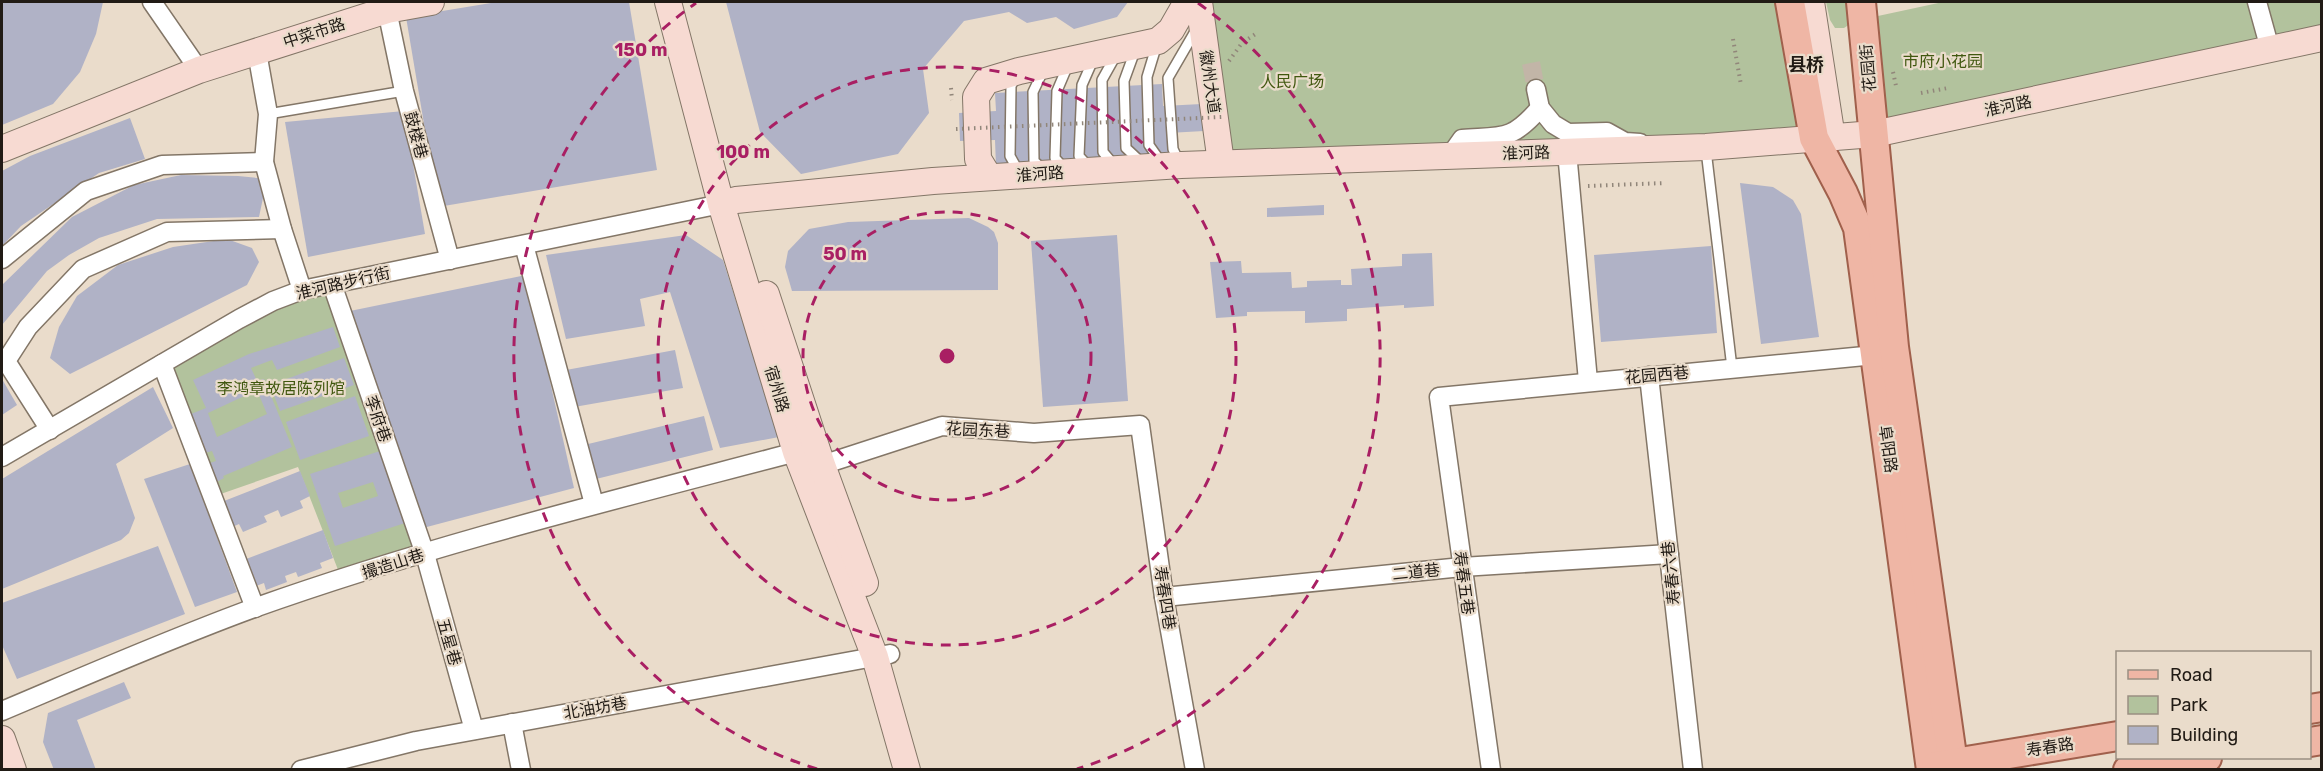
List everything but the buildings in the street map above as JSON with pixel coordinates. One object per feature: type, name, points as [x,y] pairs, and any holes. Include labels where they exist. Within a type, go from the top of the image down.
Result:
[{"type":"main road","points":[[1790,2],[1823,138]]},
{"type":"main road","name":"花园街","points":[[1861,2],[1874,134]]},
{"type":"main road","name":"阜阳路","points":[[1874,134],[1937,768]]},
{"type":"main road","name":"阜阳路","points":[[1823,138],[1858,228],[1937,768]]},
{"type":"main road","name":"寿春路","points":[[1937,768],[2116,736]]},
{"type":"main road","points":[[2128,770],[2200,759]]},
{"type":"street","points":[[152,2],[199,70]]},
{"type":"street","name":"中菜市路","points":[[2,148],[199,70],[387,10],[422,2]]},
{"type":"street","name":"宿州路","points":[[668,2],[728,202],[796,452],[882,655],[907,770]]},
{"type":"street","name":"宿州路","points":[[686,2],[728,202],[822,465],[882,655],[922,770]]},
{"type":"street","points":[[1810,2],[1823,138]]},
{"type":"street","points":[[2257,2],[2270,50]]},
{"type":"street","points":[[989,177],[978,159],[976,97],[986,81],[1019,71],[1127,48],[1171,30],[1196,8]]},
{"type":"street","name":"徽州大道","points":[[1196,8],[1221,163]]},
{"type":"street","name":"鼓楼巷","points":[[387,10],[404,91],[450,260]]},
{"type":"street","name":"淮河路","points":[[728,202],[989,177],[1118,169],[1221,163],[1698,147],[1874,134],[2322,38]]},
{"type":"street","points":[[257,52],[268,114],[264,162],[302,290]]},
{"type":"street","points":[[1536,89],[1540,108],[1553,124],[1568,133],[1607,132],[1625,142],[1698,147]]},
{"type":"street","points":[[1450,156],[1462,139],[1509,136],[1525,125],[1540,108]]},
{"type":"street","points":[[1567,152],[1588,381]]},
{"type":"street","points":[[2,259],[86,191],[162,165],[264,162]]},
{"type":"street","name":"淮河路步行街","points":[[2,457],[238,319],[273,301],[302,290],[728,202]]},
{"type":"street","points":[[50,430],[4,359],[28,327],[83,269],[167,232],[282,228]]},
{"type":"street","points":[[524,245],[594,504]]},
{"type":"street","name":"李府巷","points":[[332,284],[424,554]]},
{"type":"street","name":"花园西巷","points":[[1439,397],[1875,355]]},
{"type":"street","points":[[162,364],[255,608]]},
{"type":"street","name":"寿春六巷","points":[[1649,376],[1693,770]]},
{"type":"street","name":"寿春五巷","points":[[1439,397],[1491,770]]},
{"type":"street","name":"花园东巷","points":[[822,465],[942,426],[1034,433],[1140,425]]},
{"type":"street","name":"寿春四巷","points":[[1140,425],[1164,597],[1195,770]]},
{"type":"street","name":"撮造山巷","points":[[2,711],[255,608],[424,554],[594,504],[796,452]]},
{"type":"street","name":"五星巷","points":[[424,554],[474,730]]},
{"type":"street","name":"二道巷","points":[[1164,597],[1462,567],[1669,554]]},
{"type":"street","name":"北油坊巷","points":[[301,770],[416,741],[882,655]]},
{"type":"street","points":[[512,723],[521,770]]},
{"type":"street","points":[[2,739],[12,770]]},
{"type":"lane","points":[[1164,167],[1173,148],[1168,78],[1196,8]]},
{"type":"lane","points":[[1127,48],[1147,77],[1149,145],[1164,167]]},
{"type":"lane","points":[[1127,48],[1124,81],[1125,148],[1164,167]]},
{"type":"lane","points":[[1118,169],[1103,152],[1102,80],[1127,48]]},
{"type":"lane","points":[[1070,172],[1079,156],[1082,85],[1127,48]]},
{"type":"lane","points":[[1070,172],[1055,158],[1057,91],[1071,60]]},
{"type":"lane","points":[[1045,67],[1033,92],[1034,161],[1070,172]]},
{"type":"lane","points":[[1019,71],[1011,86],[1010,156],[1022,175]]},
{"type":"lane","points":[[268,114],[404,91]]},
{"type":"lane","points":[[1698,147],[1732,368]]},
{"type":"path","points":[[1733,39],[1742,85]]},
{"type":"path","points":[[1921,93],[1948,88]]},
{"type":"path","points":[[956,129],[1222,117],[1228,123]]},
{"type":"path","points":[[1581,186],[1665,183]]},
{"type":"green space","name":"人民广场","points":[[1199,2],[1790,2],[1814,138],[1221,163]]},
{"type":"green space","points":[[1826,2],[1849,2],[1850,24],[1844,28],[1835,28],[1830,20]]},
{"type":"green space","name":"市府小花园","points":[[1943,2],[2321,2],[2322,38],[1874,134],[1864,19]]},
{"type":"green space","name":"李鸿章故居陈列馆","points":[[332,284],[425,554],[342,580],[298,467],[212,497],[162,364],[239,319]]},
{"type":"tunnel","points":[[1531,63],[1536,89]]},
{"type":"district","name":"县桥","points":[[1806,65]]}]
